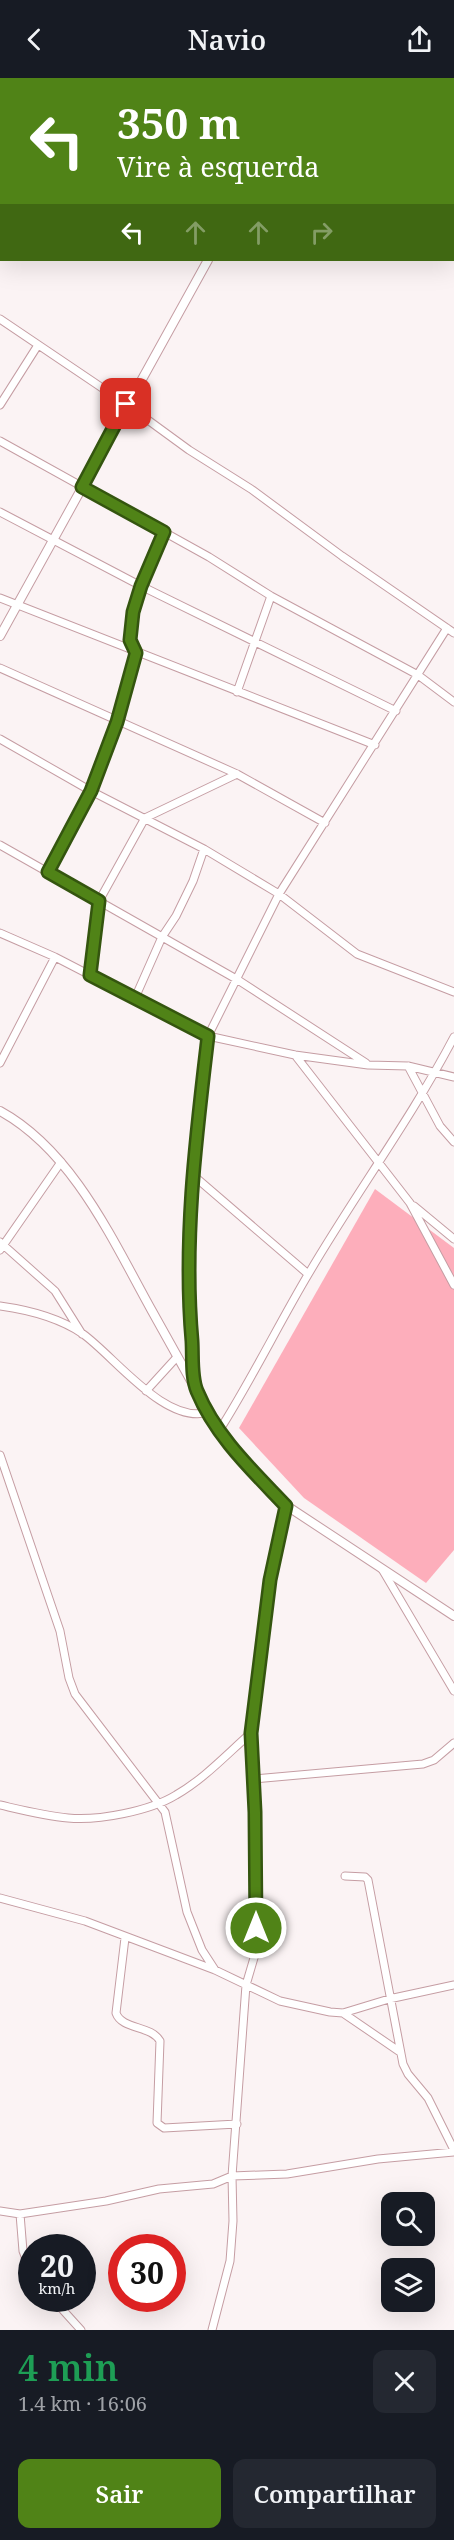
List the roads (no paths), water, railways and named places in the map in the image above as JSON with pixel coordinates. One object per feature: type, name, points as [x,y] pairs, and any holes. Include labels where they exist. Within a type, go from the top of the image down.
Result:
[{"type":"street","points":[[0,636],[126,404],[207,261]]},
{"type":"street","points":[[0,319],[126,404],[189,450],[251,489],[342,556],[451,630],[418,675],[279,894],[208,1036],[196,1132],[189,1272],[189,1314],[196,1389]]},
{"type":"street","points":[[0,405],[38,345]]},
{"type":"street","points":[[0,441],[164,532],[272,596],[418,675],[454,702]]},
{"type":"street","points":[[0,512],[141,586],[396,711]]},
{"type":"street","points":[[48,872],[91,791],[117,722],[136,653],[130,640],[129,629],[141,586],[164,532]]},
{"type":"street","points":[[237,692],[272,596]]},
{"type":"street","points":[[0,598],[375,745]]},
{"type":"street","points":[[0,668],[237,774],[325,823]]},
{"type":"street","points":[[0,739],[91,791],[204,849],[279,894],[357,954],[454,992]]},
{"type":"street","points":[[90,975],[99,901],[145,818],[237,774]]},
{"type":"street","points":[[0,845],[238,980],[368,1065]]},
{"type":"street","points":[[135,998],[162,937],[194,881],[204,849]]},
{"type":"street","points":[[0,933],[55,957],[208,1036],[295,1055],[368,1065],[408,1066],[454,1077]]},
{"type":"street","points":[[0,1063],[2,1053],[55,957]]},
{"type":"street","points":[[219,1431],[308,1274],[435,1072],[454,1037]]},
{"type":"street","points":[[295,1055],[410,1203],[454,1239]]},
{"type":"street","points":[[408,1066],[440,1126],[454,1142]]},
{"type":"street","points":[[0,1111],[32,1132],[61,1162],[98,1216],[219,1431],[237,1454],[286,1506],[454,1616]]},
{"type":"street","points":[[61,1162],[1,1245],[55,1292],[82,1334],[146,1391],[183,1413],[193,1415],[208,1412]]},
{"type":"street","points":[[194,1176],[308,1274]]},
{"type":"street","points":[[410,1203],[454,1285]]},
{"type":"street","points":[[0,1306],[41,1314],[82,1334]]},
{"type":"street","points":[[146,1391],[177,1357]]},
{"type":"street","points":[[0,1455],[60,1630],[69,1678],[75,1694],[165,1812],[187,1912],[202,1950],[215,1970]]},
{"type":"street","points":[[212,2330],[230,2261],[232,2176],[246,1985],[256,1950],[251,1733],[270,1580],[286,1506]]},
{"type":"street","points":[[382,1569],[454,1691]]},
{"type":"street","points":[[0,1805],[69,1818],[109,1816],[159,1803],[176,1795],[197,1780],[251,1733]]},
{"type":"street","points":[[253,1779],[423,1764],[434,1760],[454,1743]]},
{"type":"street","points":[[0,2211],[20,2214],[106,2201],[159,2189],[213,2184],[232,2176],[287,2174],[378,2159],[454,2151],[428,2098],[408,2074],[400,2052],[368,1880],[365,1877],[345,1876]]},
{"type":"street","points":[[0,1898],[85,1922],[215,1970],[280,2001],[343,2013],[400,2052]]},
{"type":"street","points":[[125,1938],[116,2013],[122,2021],[150,2033],[160,2041],[157,2123],[164,2128],[237,2124]]},
{"type":"street","points":[[343,2013],[389,1999],[454,1984]]},
{"type":"street","points":[[20,2214],[22,2234]]},
{"type":"street","points":[[65,2312],[81,2330]]}]
